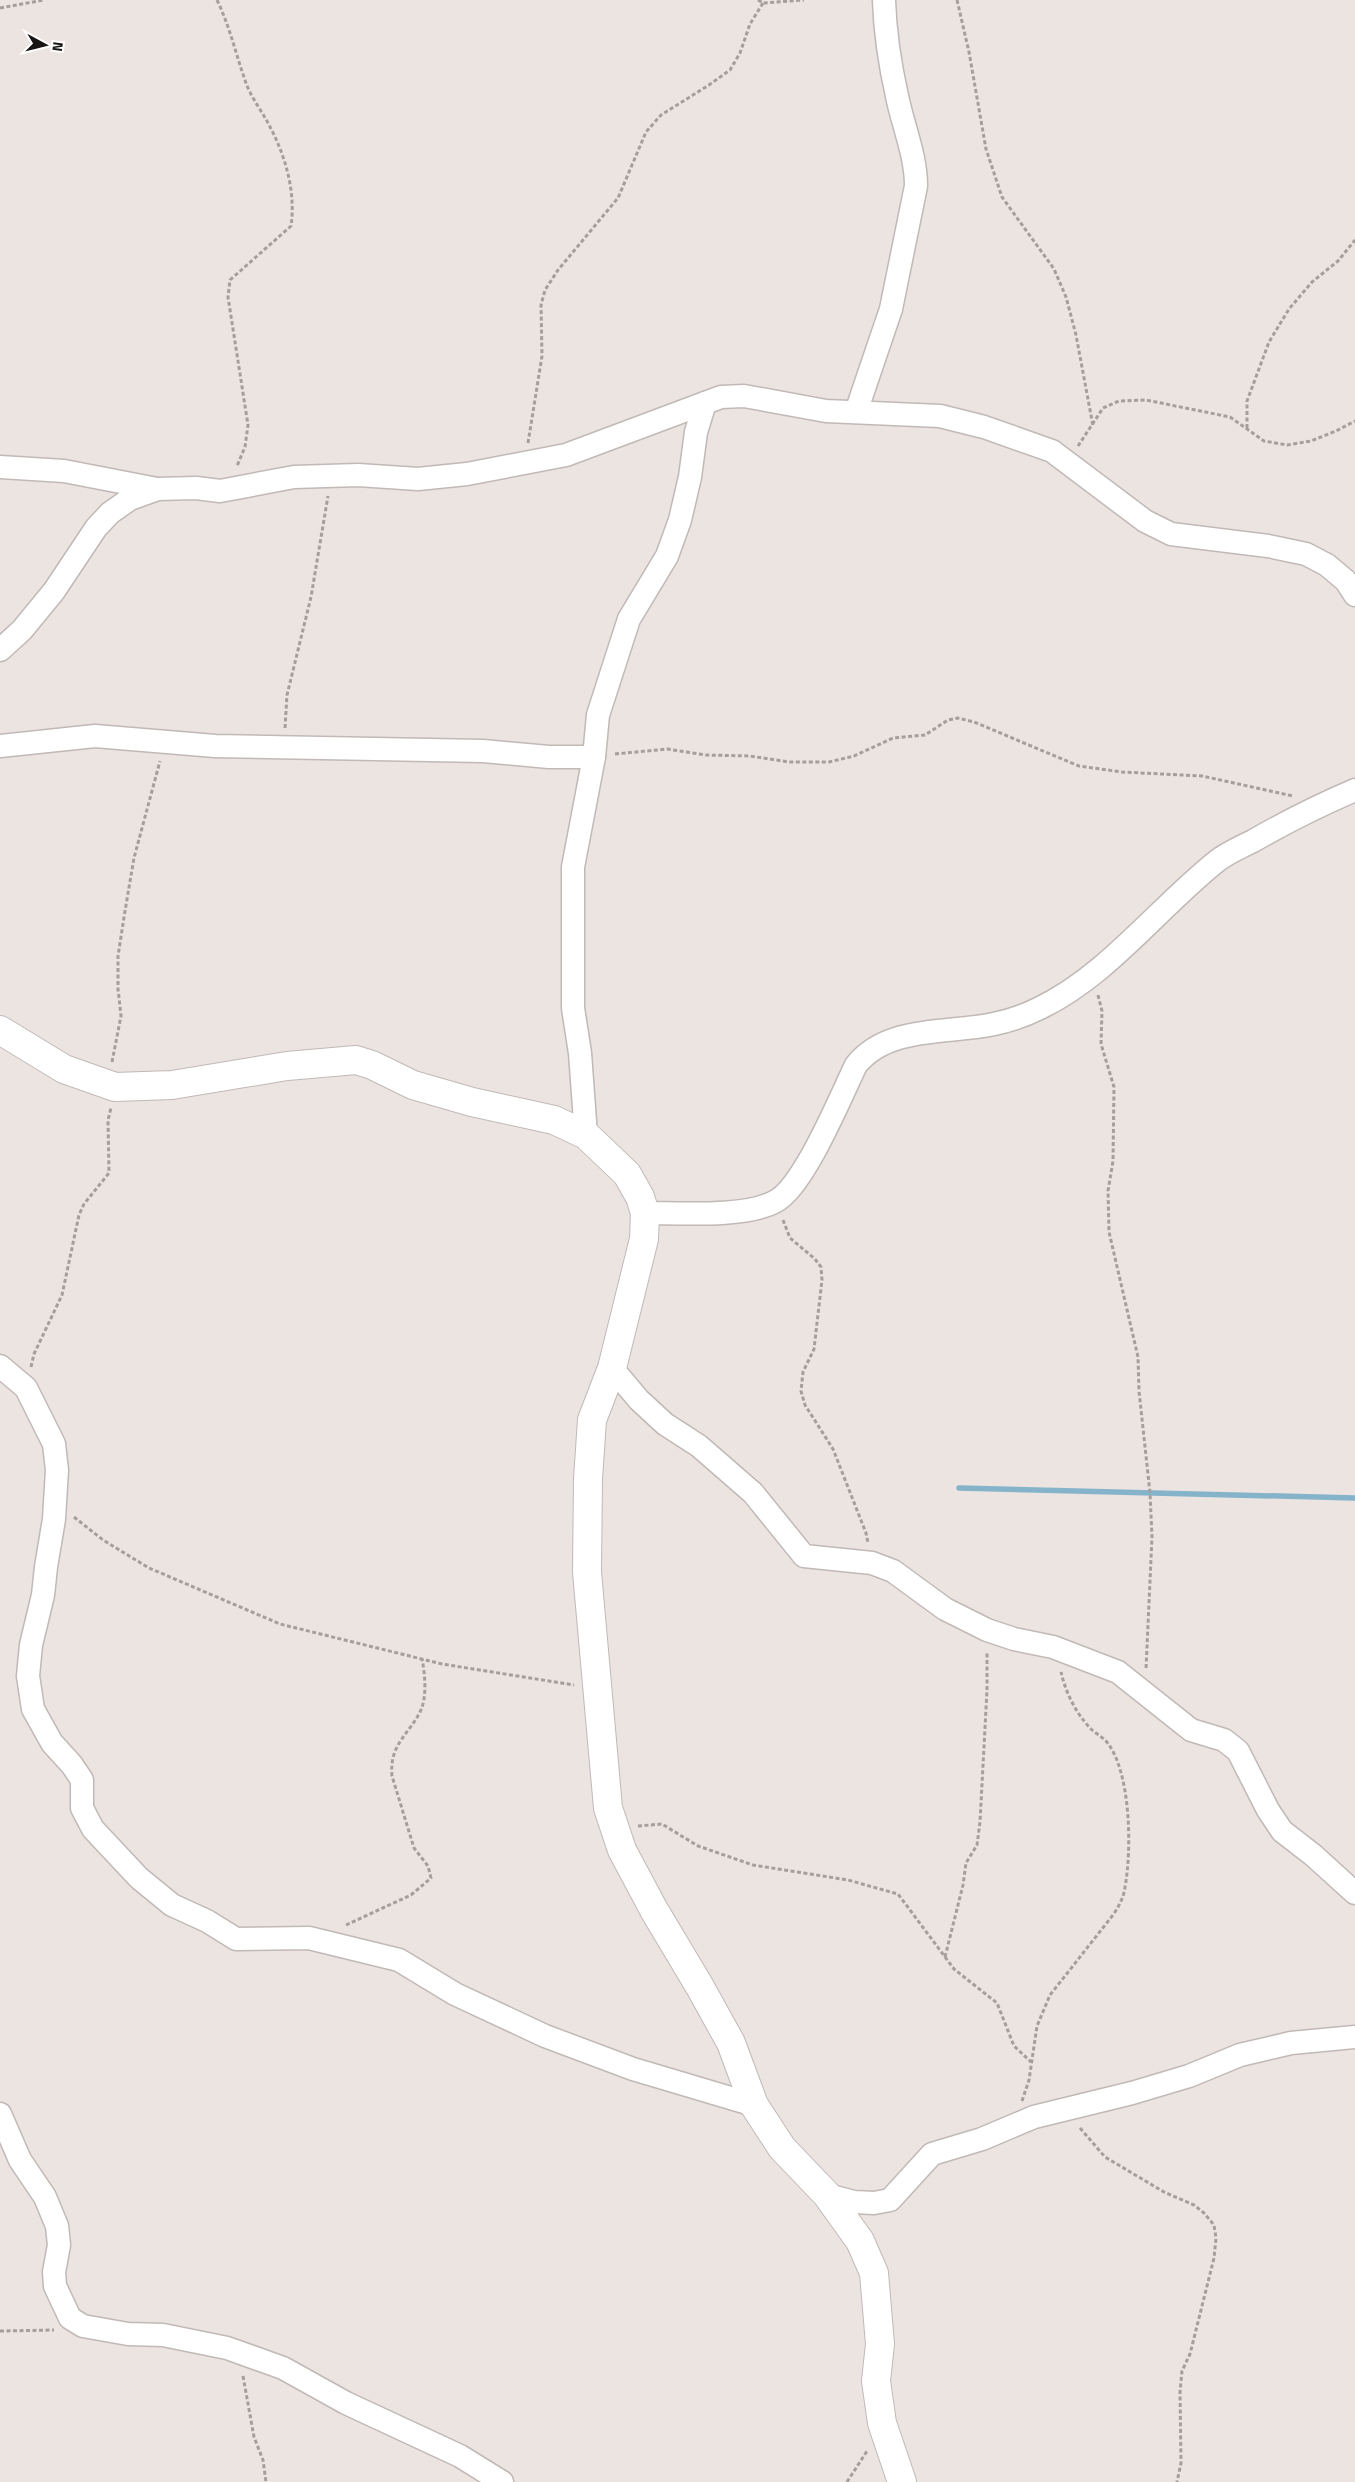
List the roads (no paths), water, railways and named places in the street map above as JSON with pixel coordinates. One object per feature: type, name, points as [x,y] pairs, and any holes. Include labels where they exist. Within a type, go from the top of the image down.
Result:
[{"type":"street","points":[[856,412],[891,309],[916,186],[916,171],[897,96],[884,17],[884,0]]},
{"type":"street","points":[[0,467],[64,471],[158,489],[196,488],[220,491],[294,477],[358,474],[418,479],[467,474],[566,455],[721,397],[744,396],[826,411],[958,419],[1052,451],[1145,521],[1171,534],[1260,545],[1306,554],[1327,565],[1346,581],[1355,595]]},
{"type":"street","points":[[586,1135],[580,1053],[573,1008],[573,867],[594,756],[598,715],[629,619],[668,556],[680,520],[690,477],[696,432],[705,403]]},
{"type":"street","points":[[0,650],[22,630],[54,591],[96,528],[110,513],[130,499],[158,489]]},
{"type":"street","points":[[0,746],[95,736],[215,746],[483,751],[563,757],[594,756]]},
{"type":"street","points":[[645,1213],[719,1213],[764,1207],[778,1201],[790,1190],[819,1143],[856,1065],[864,1054],[876,1046],[925,1032],[993,1025],[1030,1013],[1060,999],[1093,975],[1153,917],[1218,860],[1355,790]]},
{"type":"street","points":[[0,1030],[64,1069],[111,1086],[172,1085],[288,1066],[356,1060],[414,1084],[472,1102],[554,1120],[586,1135],[626,1174],[640,1197],[645,1213],[644,1239],[612,1368],[592,1420],[588,1480],[587,1572],[608,1808],[622,1850],[654,1910],[731,2043],[754,2105],[782,2148],[827,2195],[860,2241],[874,2273],[880,2344],[876,2381],[882,2423],[902,2482]]},
{"type":"street","points":[[0,1366],[5,1368],[26,1388],[54,1444],[57,1470],[55,1502],[43,1595],[31,1645],[28,1676],[33,1709],[52,1743],[72,1765],[82,1780],[82,1808],[94,1829],[139,1878],[172,1905],[207,1921],[236,1939],[309,1938],[399,1960],[455,1994],[545,2036],[633,2069],[754,2105]]},
{"type":"street","points":[[612,1368],[639,1400],[665,1424],[699,1446],[753,1493],[804,1556],[872,1564],[893,1571],[945,1609],[987,1630],[1014,1640],[1053,1647],[1118,1672],[1191,1730],[1224,1740],[1238,1751],[1268,1810],[1282,1831],[1313,1855],[1355,1893]]},
{"type":"street","points":[[827,2195],[854,2202],[874,2203],[890,2200],[932,2154],[1009,2129],[1034,2117],[1059,2112],[1189,2076],[1240,2055],[1292,2043],[1355,2037]]},
{"type":"street","points":[[0,2114],[20,2160],[45,2197],[57,2226],[58,2245],[54,2272],[60,2300],[70,2318],[83,2326],[128,2334],[163,2335],[227,2348],[283,2368],[346,2403],[460,2456],[502,2482]]},
{"type":"waterway","points":[[959,1488],[1355,1498]]}]
